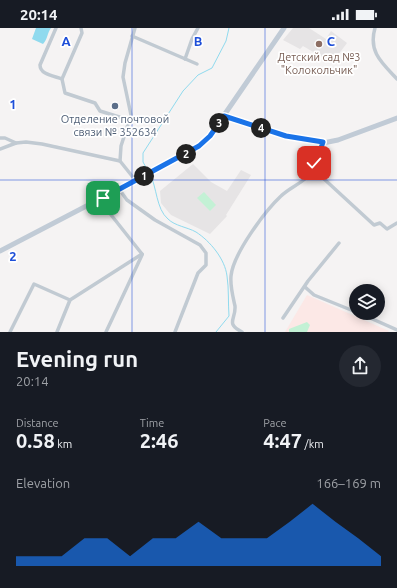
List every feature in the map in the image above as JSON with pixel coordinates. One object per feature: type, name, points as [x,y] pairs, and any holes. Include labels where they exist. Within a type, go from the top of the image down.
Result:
[{"type":"street","points":[[56,28],[40,65],[40,69],[43,72],[62,79]]},
{"type":"street","points":[[81,28],[82,33],[62,79],[65,93],[95,104],[100,111],[121,116],[129,120]]},
{"type":"street","points":[[120,161],[121,146],[131,115],[123,77],[125,63],[135,28]]},
{"type":"street","points":[[185,59],[192,39],[198,28]]},
{"type":"street","points":[[0,251],[119,190],[199,146],[210,136],[284,28]]},
{"type":"street","points":[[375,28],[374,50],[377,58],[397,79]]},
{"type":"street","points":[[132,36],[197,64]]},
{"type":"street","points":[[224,116],[286,136],[323,142],[338,140],[397,118]]},
{"type":"street","points":[[0,138],[5,138],[16,143]]},
{"type":"street","points":[[0,149],[16,143],[26,142],[42,144],[120,161],[136,181]]},
{"type":"street","points":[[242,332],[232,324],[235,310],[231,275],[239,252],[265,213],[282,195],[307,177],[319,154],[323,142]]},
{"type":"street","points":[[314,163],[322,178],[374,225],[380,223],[387,229],[397,223]]},
{"type":"street","points":[[119,190],[127,200],[155,220],[200,245],[206,253],[206,264],[198,273],[175,332]]},
{"type":"street","points":[[103,198],[108,211],[142,254]]},
{"type":"street","points":[[283,318],[339,243]]},
{"type":"street","points":[[57,332],[70,300],[142,254]]},
{"type":"street","points":[[106,332],[142,254]]},
{"type":"street","points":[[10,332],[34,284],[70,300]]},
{"type":"street","points":[[305,287],[314,295],[349,309]]},
{"type":"street","points":[[375,320],[397,330]]},
{"type":"shaded area","name":"Детский сад №3 \"Колокольчик\"","points":[[293,28],[309,28],[326,39],[331,31],[347,43],[332,63],[303,46],[300,49],[283,40]]},
{"type":"shaded area","points":[[193,164],[211,182],[227,191],[241,170],[251,175],[226,215],[227,216],[210,234],[171,215],[161,203],[160,191]]},
{"type":"shaded area","points":[[307,295],[349,313],[349,320],[364,320],[389,331],[388,332],[285,332]]},
{"type":"green space","points":[[204,192],[216,205],[210,211],[197,198]]},
{"type":"green space","points":[[307,322],[310,325],[307,332],[289,332],[289,329]]},
{"type":"water","points":[[36,28],[51,28],[43,44],[32,39]]},
{"type":"waterway","points":[[148,171],[143,162],[143,153],[183,91],[198,75],[212,68],[226,41],[229,28]]},
{"type":"waterway","points":[[150,174],[161,210],[164,215],[174,223],[196,232],[206,240],[216,251],[226,270],[228,281],[229,316],[216,332]]},
{"type":"place","name":"Детский сад №3 \"Колокольчик\"","points":[[319,44]]},
{"type":"place","name":"Отделение почтовой связи № 352634","points":[[115,106]]},
{"type":"route","points":[[103,198],[199,146],[210,136],[224,116],[286,136],[323,142],[314,163]]}]
